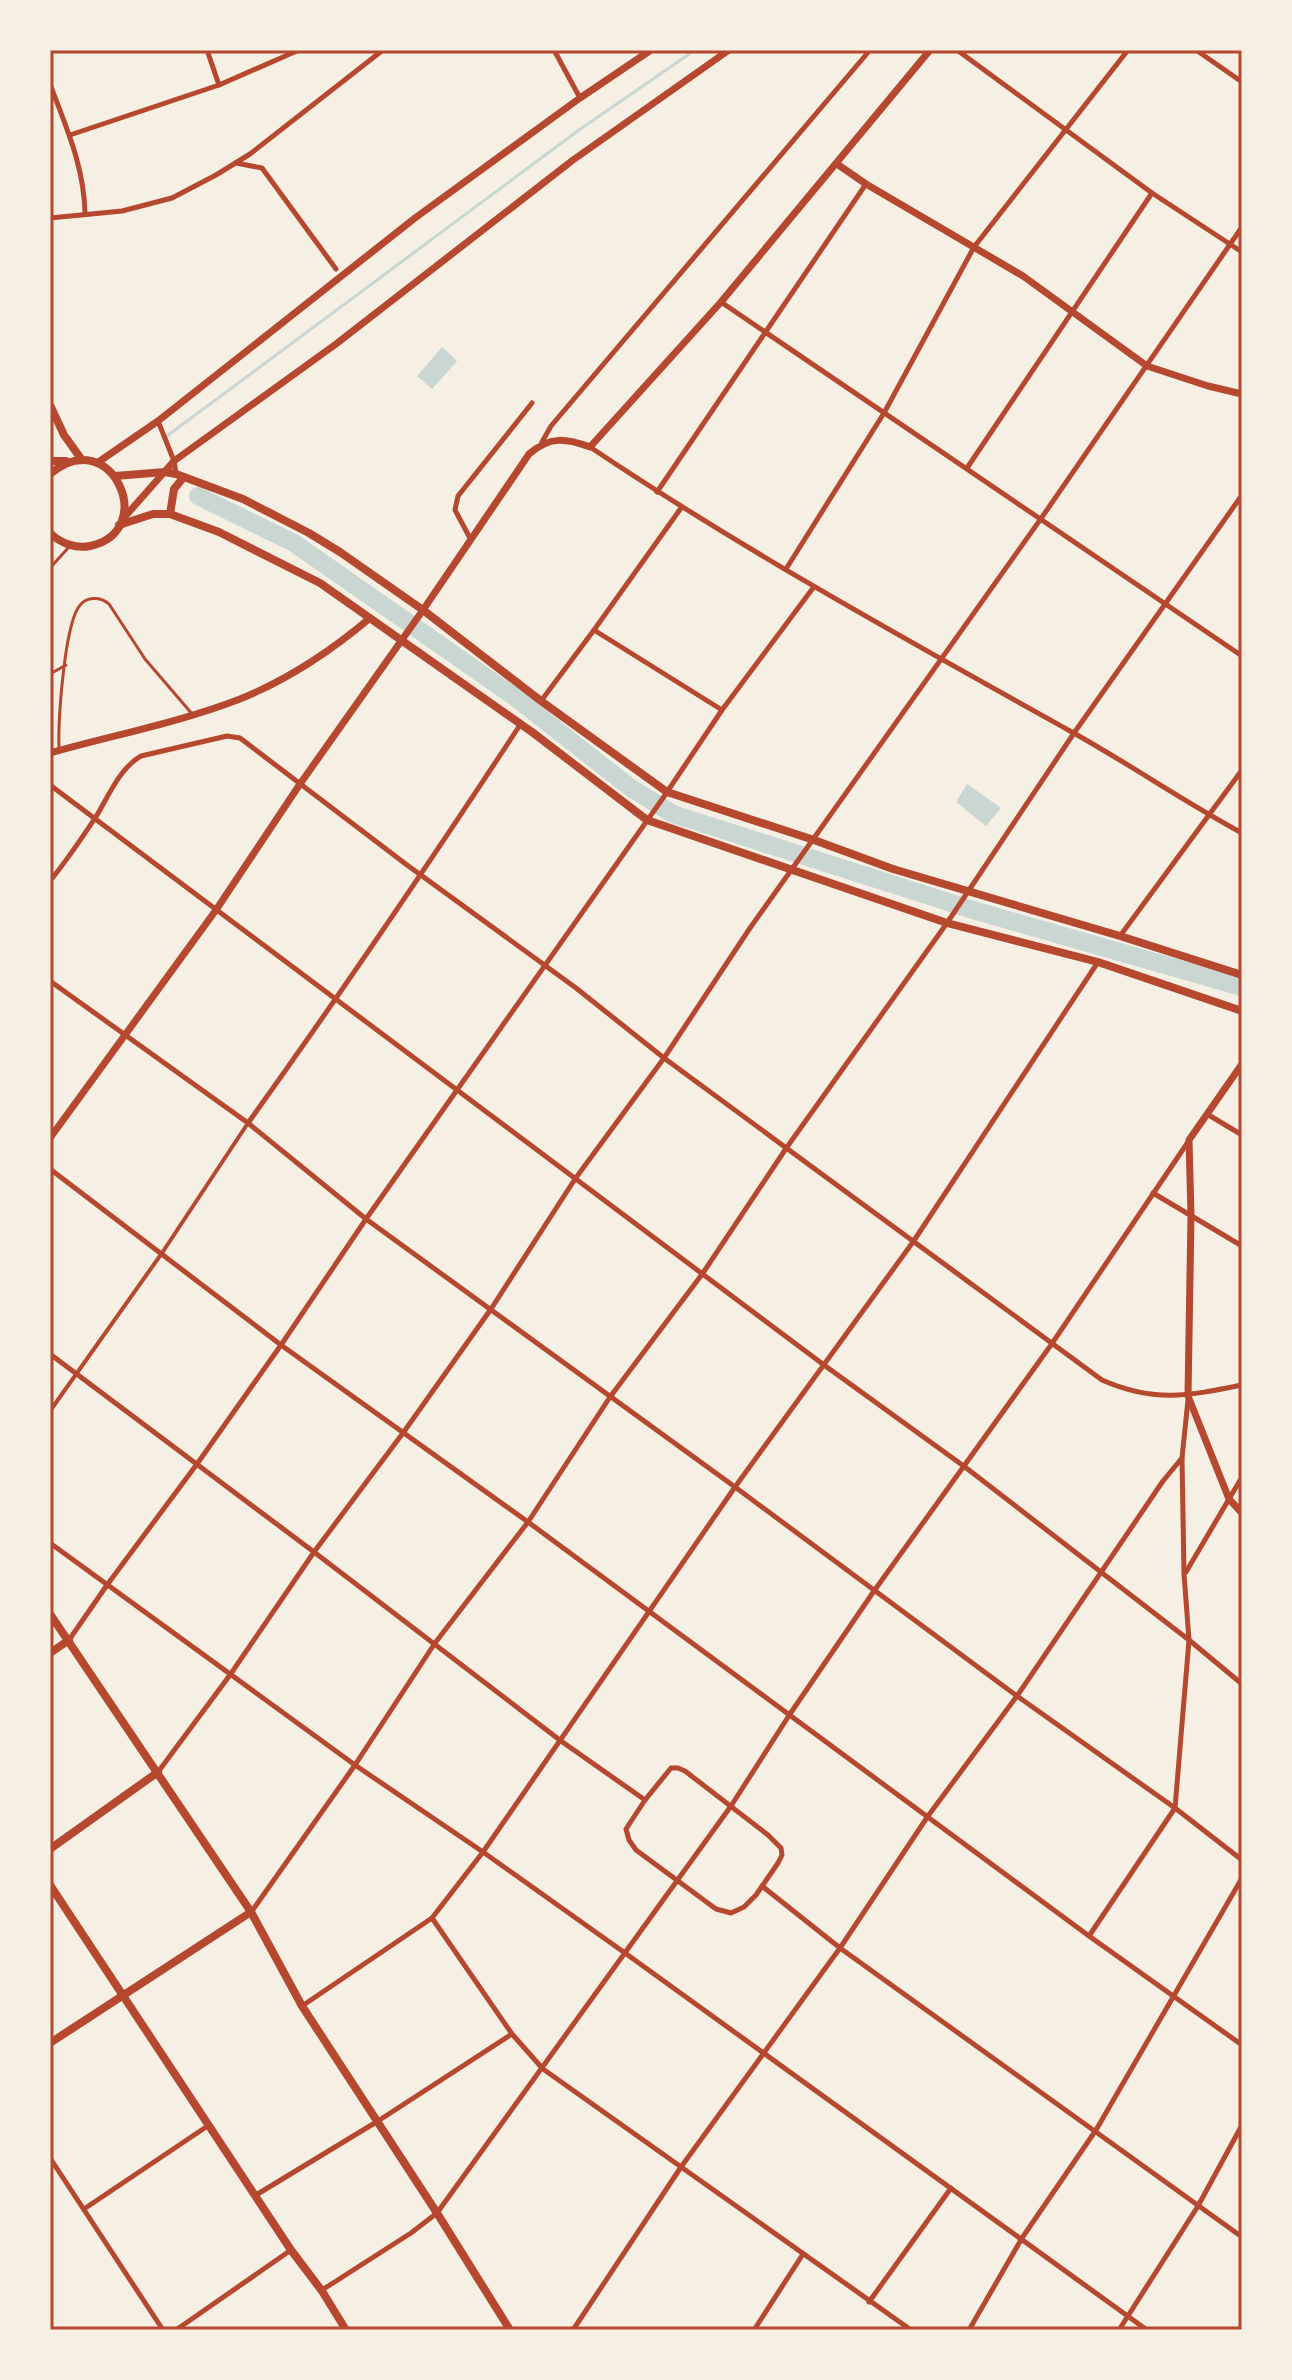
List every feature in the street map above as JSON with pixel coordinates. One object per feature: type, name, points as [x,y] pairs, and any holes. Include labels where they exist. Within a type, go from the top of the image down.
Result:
[{"type":"main road","points":[[50,405],[64,435],[82,460]]},
{"type":"main road","points":[[50,461],[97,463],[115,476],[124,497],[125,509],[120,523],[103,541],[82,547],[70,546],[52,537]]},
{"type":"main road","points":[[50,474],[70,461]]},
{"type":"main road","points":[[115,476],[165,472],[179,476],[243,499],[309,533],[340,552],[665,795],[966,895],[1120,936],[1242,975]]},
{"type":"main road","points":[[170,514],[179,476]]},
{"type":"main road","points":[[120,523],[153,514],[170,514],[219,532],[320,583],[403,637],[649,817],[950,920],[1098,962],[1242,1011]]},
{"type":"main road","points":[[50,1614],[251,1912],[302,2006],[510,2330]]},
{"type":"main road","points":[[50,1653],[69,1640]]},
{"type":"main road","points":[[50,1849],[158,1772]]},
{"type":"main road","points":[[50,1885],[346,2330]]},
{"type":"main road","points":[[50,2043],[251,1912]]},
{"type":"street","points":[[207,50],[219,85]]},
{"type":"street","points":[[70,135],[219,85],[299,50]]},
{"type":"street","points":[[50,218],[122,211],[172,198],[235,163],[383,50]]},
{"type":"street","points":[[554,50],[580,98]]},
{"type":"street","points":[[97,463],[158,421],[415,218],[651,50]]},
{"type":"street","points":[[120,523],[174,461],[336,344],[583,153],[729,50]]},
{"type":"street","points":[[50,1138],[216,910],[529,454],[870,50]]},
{"type":"street","points":[[590,447],[721,302],[930,50]]},
{"type":"street","points":[[957,50],[1152,193],[1242,252]]},
{"type":"street","points":[[786,569],[884,413],[974,247],[1128,50]]},
{"type":"street","points":[[1196,50],[1242,82]]},
{"type":"street","points":[[50,84],[82,177],[85,213]]},
{"type":"street","points":[[235,163],[262,168],[336,269]]},
{"type":"street","points":[[837,164],[1023,276],[1147,366],[1242,394]]},
{"type":"street","points":[[657,492],[866,184]]},
{"type":"street","points":[[967,468],[1152,193]]},
{"type":"street","points":[[158,1772],[491,1309],[575,1179],[664,1058],[1242,227]]},
{"type":"street","points":[[721,302],[1242,656]]},
{"type":"street","points":[[471,540],[455,510],[458,496],[532,403]]},
{"type":"street","points":[[158,421],[179,476]]},
{"type":"street","points":[[542,442],[574,441],[590,447],[681,508],[813,588],[1074,733],[1242,833]]},
{"type":"street","points":[[251,1912],[355,1765],[435,1643],[528,1522],[610,1397],[703,1273],[787,1147],[950,920],[1074,733],[1242,495]]},
{"type":"street","points":[[541,701],[681,508]]},
{"type":"street","points":[[69,1640],[281,1345],[722,710],[813,588]]},
{"type":"street","points":[[50,753],[241,699],[325,653],[370,618]]},
{"type":"street","points":[[594,630],[722,710]]},
{"type":"street","points":[[50,1411],[422,875],[520,725]]},
{"type":"street","points":[[50,881],[95,818],[125,768],[141,756],[227,736],[240,738],[664,1058],[1102,1380],[1129,1392],[1188,1396],[1242,1385]]},
{"type":"street","points":[[1120,936],[1242,770]]},
{"type":"street","points":[[50,785],[335,1001],[965,1467],[1242,1684]]},
{"type":"street","points":[[302,2006],[432,1918],[483,1852],[735,1487],[913,1242],[1098,962]]},
{"type":"street","points":[[50,981],[248,1123],[366,1219],[1242,1860]]},
{"type":"street","points":[[322,2291],[437,2213],[731,1806],[874,1591],[1051,1345],[1242,1064]]},
{"type":"street","points":[[1207,1114],[1242,1135]]},
{"type":"street","points":[[1089,1936],[1175,1808],[1189,1640],[1184,1574],[1182,1458],[1188,1396],[1189,1140]]},
{"type":"street","points":[[50,1169],[281,1345],[649,1610],[1089,1936],[1242,2045]]},
{"type":"street","points":[[1153,1193],[1242,1246]]},
{"type":"street","points":[[50,1354],[561,1741],[645,1800]]},
{"type":"street","points":[[1188,1396],[1229,1499],[1242,1513]]},
{"type":"street","points":[[573,2330],[681,2167],[840,1948],[928,1816],[1017,1696],[1100,1571],[1182,1458]]},
{"type":"street","points":[[1184,1574],[1242,1477]]},
{"type":"street","points":[[50,1543],[355,1765],[625,1953],[1147,2330]]},
{"type":"street","points":[[671,1768],[685,1771],[731,1806],[776,1841],[782,1855],[750,1902],[739,1911],[725,1913],[716,1909],[636,1850],[626,1836],[626,1829],[645,1800],[671,1768]]},
{"type":"street","points":[[969,2330],[1022,2238],[1096,2130],[1242,1878]]},
{"type":"street","points":[[762,1886],[840,1948],[1242,2237]]},
{"type":"street","points":[[432,1918],[512,2034],[543,2069],[911,2330]]},
{"type":"street","points":[[256,2195],[512,2034]]},
{"type":"street","points":[[84,2209],[209,2125]]},
{"type":"street","points":[[1119,2330],[1198,2206],[1242,2125]]},
{"type":"street","points":[[50,2158],[163,2330]]},
{"type":"street","points":[[869,2302],[951,2188]]},
{"type":"street","points":[[176,2330],[291,2250]]},
{"type":"street","points":[[754,2330],[803,2254]]},
{"type":"lane","points":[[50,568],[70,546]]},
{"type":"lane","points":[[59,750],[58,722],[70,631],[77,609],[97,597],[109,604],[145,659],[193,715]]},
{"type":"lane","points":[[50,674],[66,665]]},
{"type":"shaded area","points":[[442,347],[457,361],[432,389],[417,376]]},
{"type":"shaded area","points":[[967,784],[1001,808],[986,826],[956,802]]},
{"type":"waterway","points":[[167,436],[579,130],[695,50]]},
{"type":"waterway","points":[[198,496],[294,543],[512,695],[631,788],[673,814],[973,910],[1242,987]]}]
